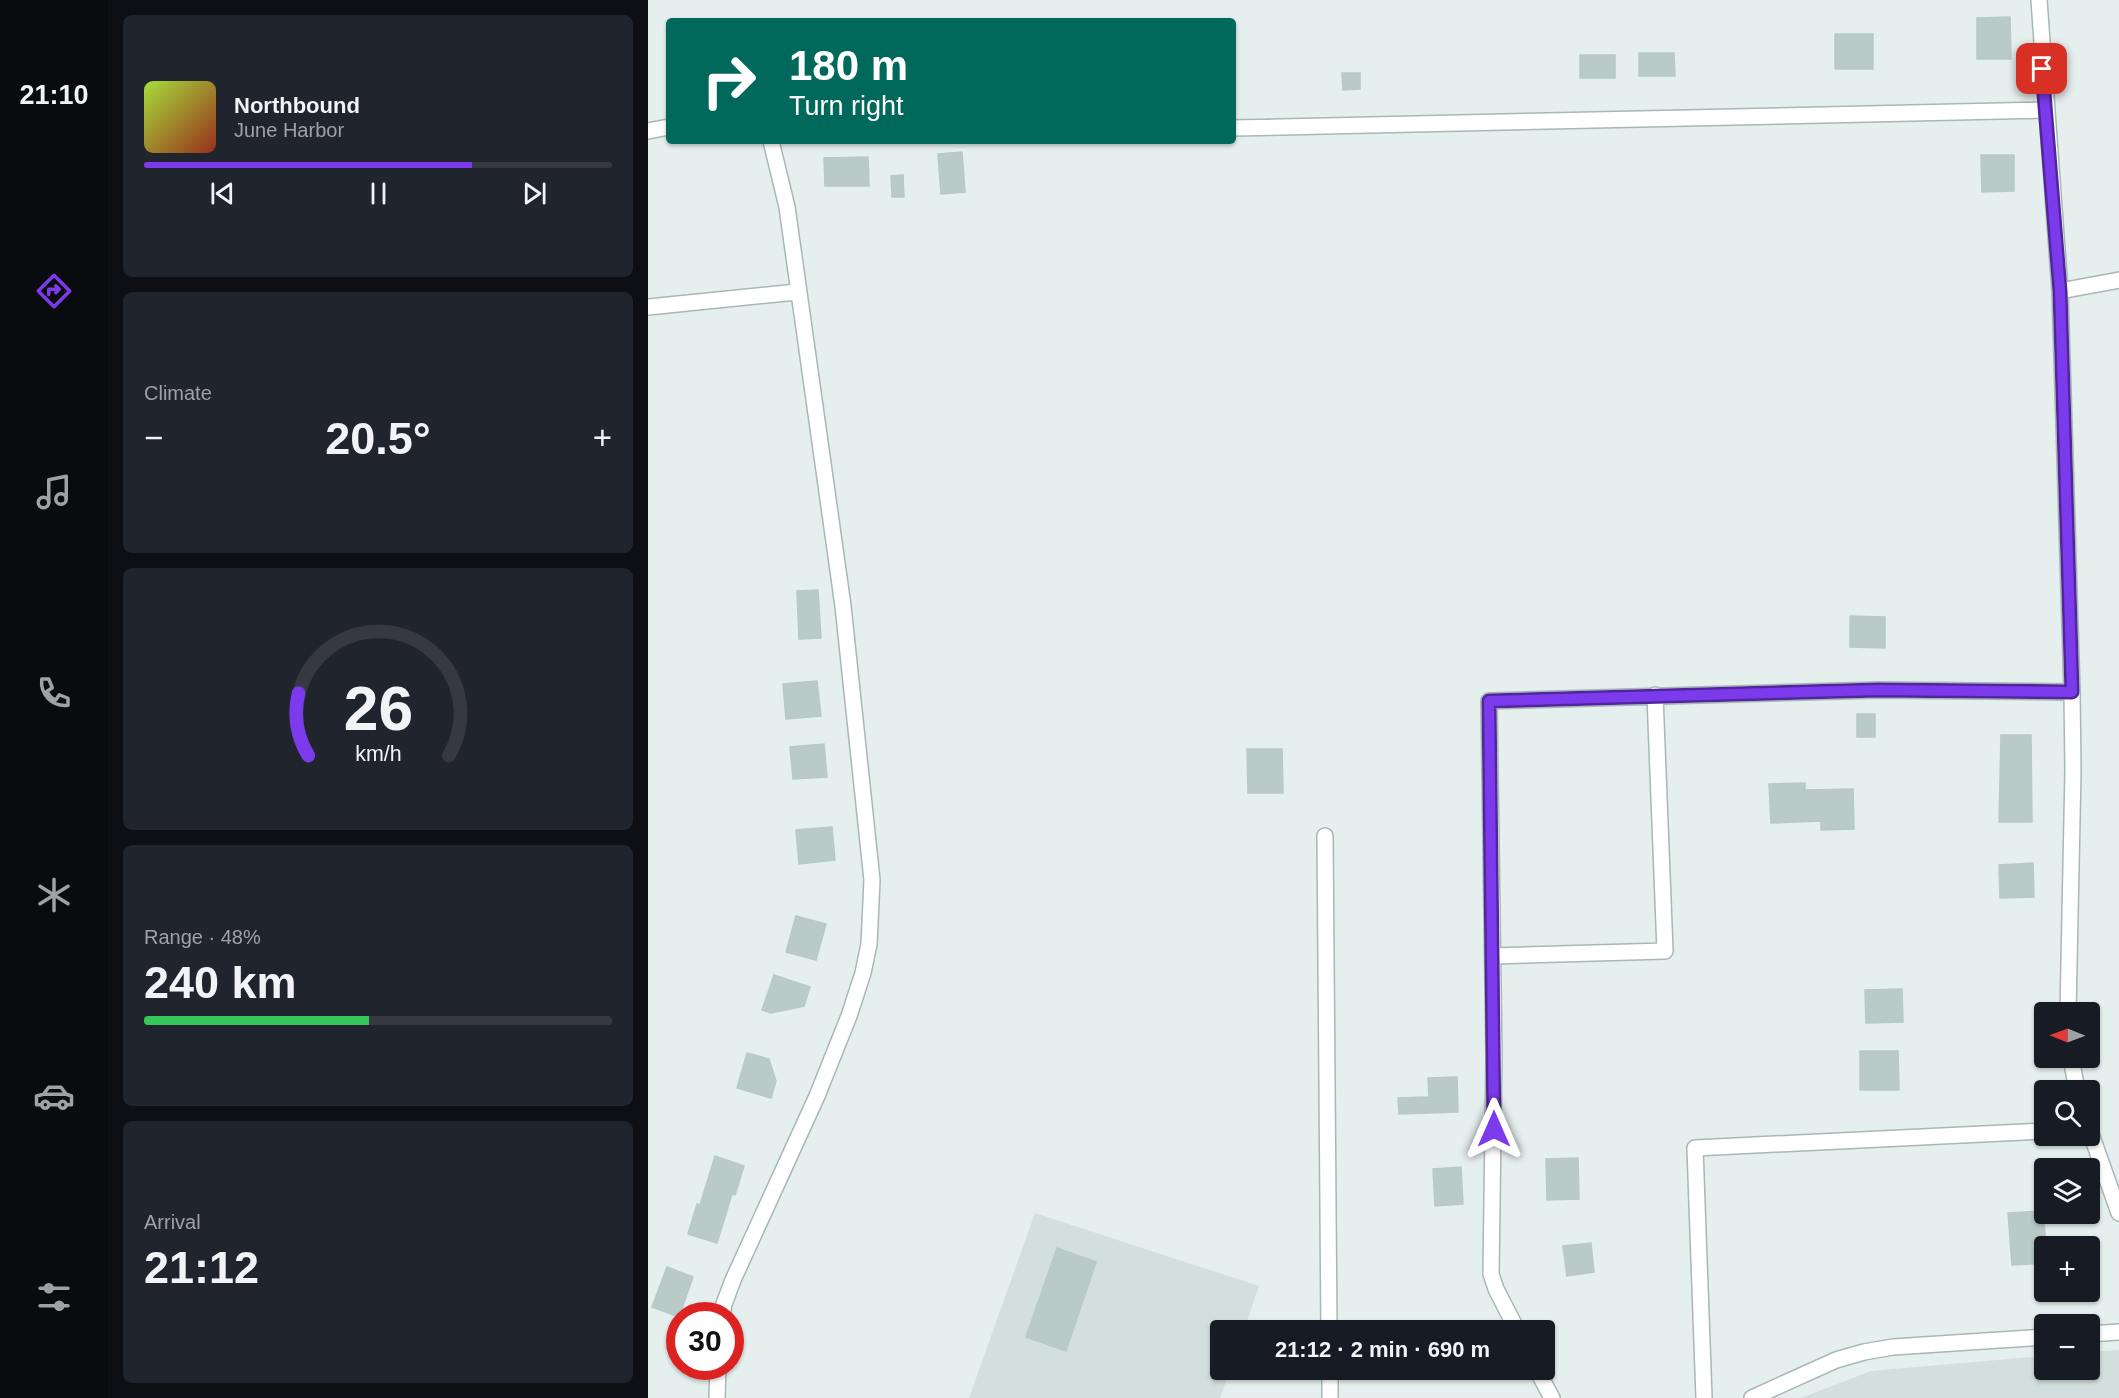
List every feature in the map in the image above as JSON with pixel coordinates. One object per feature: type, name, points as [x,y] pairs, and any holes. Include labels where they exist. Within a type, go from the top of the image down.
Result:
[{"type":"street","points":[[2038,0],[2060,291],[2073,770],[2068,1002]]},
{"type":"street","points":[[1236,128],[2046,110]]},
{"type":"street","points":[[648,131],[666,128]]},
{"type":"street","points":[[725,1302],[817,1096],[849,1016],[863,973],[869,944],[872,880],[843,606],[787,207],[772,144]]},
{"type":"street","points":[[2060,291],[2119,280]]},
{"type":"street","points":[[648,307],[798,292]]},
{"type":"street","points":[[1512,1320],[1491,1274],[1494,1057],[1489,701],[1878,690],[2072,692]]},
{"type":"street","points":[[1493,956],[1665,951],[1655,695]]},
{"type":"street","points":[[1325,836],[1329,1320]]},
{"type":"street","points":[[1704,1398],[1695,1148],[2034,1131]]},
{"type":"street","points":[[2095,1146],[2119,1213]]},
{"type":"street","points":[[2100,1333],[2119,1332]]},
{"type":"street","points":[[1757,1397],[1836,1360],[1864,1352],[1893,1347],[2034,1338]]},
{"type":"street","points":[[717,1398],[718,1380]]},
{"type":"street","points":[[1329,1380],[1330,1398]]},
{"type":"street","points":[[1542,1380],[1552,1398]]},
{"type":"shaded area","points":[[1035,1213],[1259,1286],[1247,1320],[1210,1320],[1210,1380],[1226,1380],[1220,1398],[969,1398]]},
{"type":"shaded area","points":[[2119,1350],[2119,1398],[1801,1398],[1871,1371],[2034,1357],[2034,1380],[2100,1380],[2100,1351]]},
{"type":"building","points":[[2010,17],[2011,59],[1977,59],[1977,18]]},
{"type":"building","points":[[1835,34],[1873,34],[1873,69],[1835,69]]},
{"type":"building","points":[[1639,53],[1674,53],[1675,76],[1639,76]]},
{"type":"building","points":[[1580,55],[1615,55],[1615,78],[1580,78]]},
{"type":"building","points":[[1342,73],[1360,73],[1360,89],[1343,90]]},
{"type":"building","points":[[962,152],[965,192],[941,194],[938,154]]},
{"type":"building","points":[[1981,155],[2014,155],[2014,191],[1982,192]]},
{"type":"building","points":[[868,157],[869,186],[825,186],[824,158]]},
{"type":"building","points":[[903,175],[904,197],[892,197],[891,176]]},
{"type":"building","points":[[818,590],[821,638],[799,639],[797,591]]},
{"type":"building","points":[[1850,616],[1885,617],[1885,648],[1850,647]]},
{"type":"building","points":[[817,681],[821,716],[786,719],[783,684]]},
{"type":"building","points":[[1857,714],[1875,714],[1875,737],[1857,737]]},
{"type":"building","points":[[2001,735],[2031,735],[2032,822],[1999,822]]},
{"type":"building","points":[[824,744],[827,777],[793,779],[790,747]]},
{"type":"building","points":[[1247,749],[1282,749],[1283,793],[1248,793]]},
{"type":"building","points":[[1805,783],[1805,790],[1853,789],[1854,829],[1821,830],[1821,821],[1771,823],[1769,784]]},
{"type":"building","points":[[832,827],[835,860],[799,864],[796,830]]},
{"type":"building","points":[[2033,863],[2034,897],[2000,898],[1999,865]]},
{"type":"building","points":[[796,916],[826,924],[816,960],[786,952]]},
{"type":"building","points":[[774,975],[810,987],[804,1006],[771,1013],[762,1010]]},
{"type":"building","points":[[1902,989],[1903,1022],[1866,1023],[1865,990]]},
{"type":"building","points":[[1860,1051],[1898,1051],[1899,1090],[1860,1090]]},
{"type":"building","points":[[747,1053],[769,1059],[776,1081],[771,1098],[737,1088]]},
{"type":"building","points":[[1457,1077],[1458,1112],[1399,1114],[1398,1098],[1429,1097],[1428,1078]]},
{"type":"building","points":[[715,1156],[744,1166],[735,1195],[732,1194],[717,1243],[688,1234],[697,1204],[700,1205]]},
{"type":"building","points":[[1578,1158],[1579,1199],[1547,1200],[1546,1159]]},
{"type":"building","points":[[1461,1167],[1463,1204],[1435,1206],[1433,1169]]},
{"type":"building","points":[[2034,1212],[2034,1224],[2044,1224],[2045,1236],[2034,1236],[2034,1264],[2012,1265],[2008,1213]]},
{"type":"building","points":[[1591,1243],[1594,1272],[1567,1276],[1563,1246]]},
{"type":"building","points":[[1057,1248],[1096,1262],[1066,1351],[1026,1337]]},
{"type":"building","points":[[667,1267],[693,1277],[684,1302],[666,1302],[666,1312],[652,1307]]},
{"type":"route","points":[[1494,1129],[1489,701],[1878,690],[2072,692],[2060,291],[2042,69]]}]
